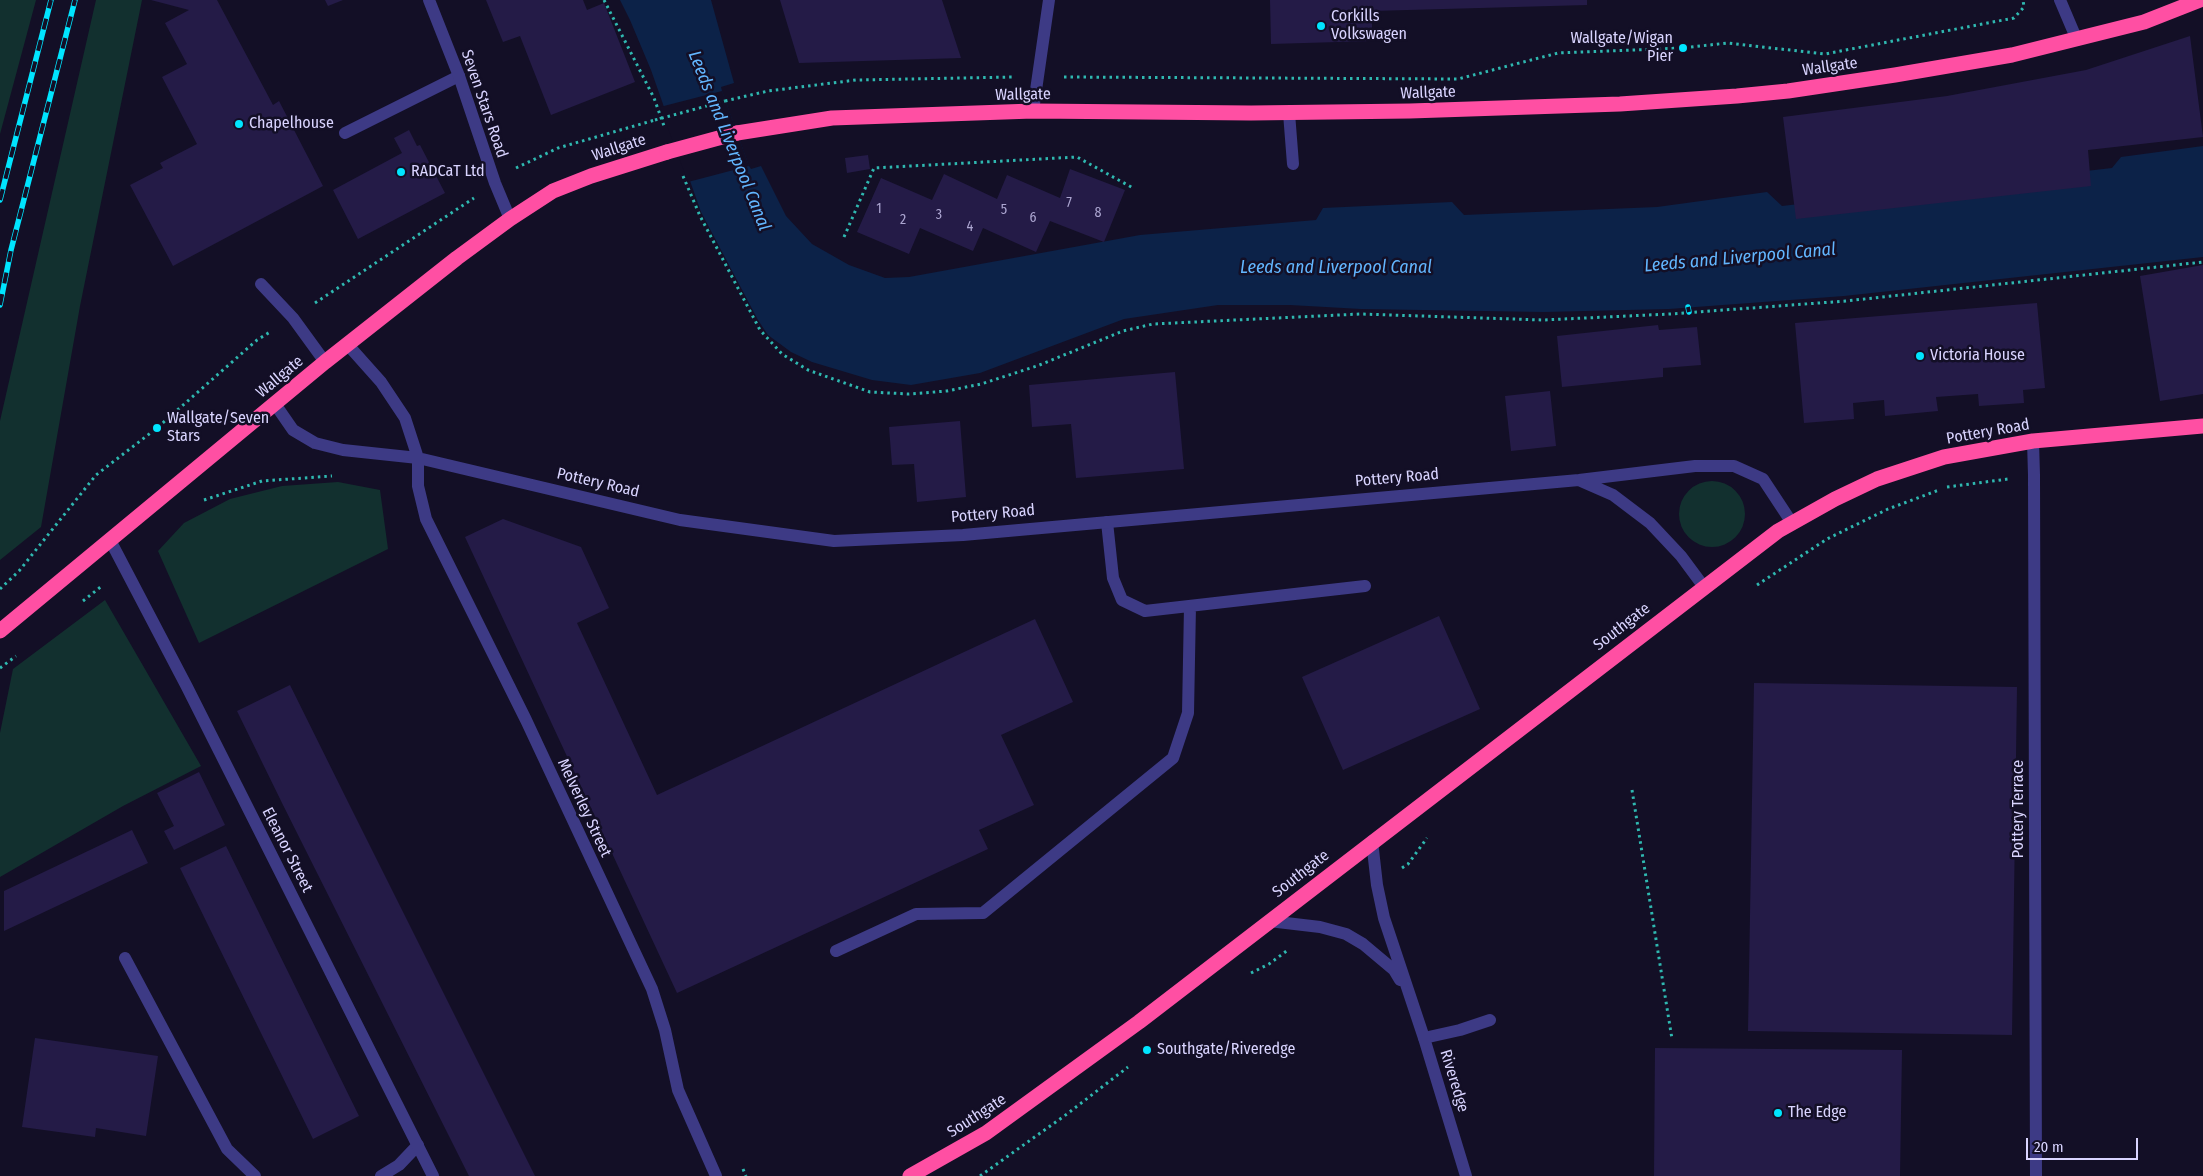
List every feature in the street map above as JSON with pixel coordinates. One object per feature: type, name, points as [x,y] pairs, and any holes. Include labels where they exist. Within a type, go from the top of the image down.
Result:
[{"type":"highway","name":"Wallgate","points":[[0,630],[325,362],[457,258],[510,219],[554,192],[591,176],[667,152],[737,133],[832,118],[1033,111],[1289,113],[1569,106],[1788,91],[2012,55],[2144,22],[2200,0]]},
{"type":"highway","name":"Pottery Road","points":[[1704,587],[1792,522],[1844,495],[1901,471],[1944,457],[2033,441],[2203,426]]},
{"type":"highway","name":"Southgate","points":[[910,1176],[986,1133],[1048,1090],[1704,587]]},
{"type":"street","name":"Seven Stars Road","points":[[429,0],[459,76],[495,184],[510,219]]},
{"type":"street","points":[[1033,111],[1049,0]]},
{"type":"street","points":[[2060,0],[2077,40]]},
{"type":"street","points":[[344,134],[459,76]]},
{"type":"street","points":[[1289,113],[1293,164]]},
{"type":"street","points":[[261,284],[293,318],[325,362]]},
{"type":"street","points":[[348,345],[381,382],[405,418],[418,458]]},
{"type":"street","name":"Pottery Road","points":[[275,404],[293,430],[315,443],[343,450],[418,458],[680,520],[834,541],[963,535],[1579,480],[1695,466],[1734,466],[1763,479],[1792,522]]},
{"type":"street","name":"Pottery Terrace","points":[[2033,441],[2036,1176]]},
{"type":"street","name":"Melverley Street","points":[[418,458],[418,486],[426,519],[526,720],[652,989],[665,1030],[678,1090],[716,1176]]},
{"type":"street","name":"Pottery Road","points":[[1579,480],[1613,495],[1650,523],[1680,556],[1704,587]]},
{"type":"street","points":[[1107,522],[1113,578],[1122,600],[1145,611],[1365,586]]},
{"type":"street","name":"Eleanor Street","points":[[110,540],[187,687],[433,1176]]},
{"type":"street","points":[[836,951],[916,914],[983,913],[1173,758],[1188,713],[1190,606]]},
{"type":"street","name":"Riveredge","points":[[1372,841],[1377,885],[1384,918],[1424,1038],[1466,1176]]},
{"type":"street","name":"Riveredge","points":[[1269,921],[1320,927],[1346,934],[1363,944],[1394,970],[1410,997]]},
{"type":"street","points":[[125,958],[226,1149],[255,1176]]},
{"type":"street","points":[[1424,1038],[1460,1030],[1490,1020]]},
{"type":"street","points":[[381,1176],[398,1165],[418,1146]]},
{"type":"path","points":[[604,0],[654,98],[667,133]]},
{"type":"path","points":[[1078,78],[1458,79],[1558,53],[1683,48],[1727,43],[1825,54],[2014,18],[2024,7],[2024,0]]},
{"type":"path","points":[[519,166],[558,148],[725,101],[768,91],[856,80],[997,77]]},
{"type":"path","points":[[844,237],[874,168],[1077,158],[1133,188]]},
{"type":"path","points":[[682,175],[700,216],[760,330],[782,354],[808,370],[870,392],[909,394],[947,391],[981,384],[1037,366],[1123,330],[1153,324],[1360,314],[1543,320],[1670,314],[1846,301],[2203,262]]},
{"type":"path","points":[[0,589],[19,571],[96,475],[157,428],[257,340],[469,202]]},
{"type":"path","points":[[199,504],[206,499],[262,481],[340,475]]},
{"type":"path","points":[[1753,588],[1827,538],[1888,509],[1947,487],[2034,475]]},
{"type":"path","points":[[1632,790],[1672,1039]]},
{"type":"path","points":[[1408,864],[1428,837]]},
{"type":"green space","points":[[0,0],[36,0],[0,134]]},
{"type":"green space","points":[[96,0],[142,0],[80,306],[41,527],[0,560],[0,421]]},
{"type":"green space","points":[[1712,481],[1725,483],[1735,491],[1743,501],[1745,514],[1743,527],[1735,537],[1725,545],[1712,547],[1699,545],[1689,537],[1681,527],[1679,514],[1681,501],[1689,491],[1699,483]]},
{"type":"green space","points":[[338,482],[380,490],[388,549],[199,643],[158,551],[184,523],[230,499],[282,486]]},
{"type":"green space","points":[[105,600],[201,766],[123,806],[0,877],[0,733],[13,669]]},
{"type":"water","name":"Leeds and Liverpool Canal","points":[[620,0],[711,0],[734,83],[721,87],[749,166],[751,169],[761,166],[786,216],[812,244],[849,265],[885,278],[909,277],[1140,235],[1316,220],[1323,208],[1452,202],[1464,215],[1657,207],[1767,192],[1782,206],[2112,168],[2121,157],[2203,146],[2203,257],[1844,296],[1669,309],[1544,312],[1361,309],[1290,305],[1218,305],[1124,319],[980,373],[911,385],[872,380],[812,362],[791,352],[768,335],[758,320],[701,212],[651,70]]},
{"type":"pier","points":[[722,91],[749,166],[688,182],[660,107]]},
{"type":"building","name":"Chapelhouse","points":[[151,0],[217,0],[273,105],[279,101],[323,186],[173,266],[130,185],[163,168],[160,163],[197,144],[162,77],[187,64],[165,23],[189,10]]},
{"type":"building","points":[[325,0],[343,0],[328,6]]},
{"type":"building","points":[[486,0],[583,0],[587,10],[604,3],[635,82],[551,115],[520,36],[503,42]]},
{"type":"building","points":[[780,0],[942,0],[961,58],[799,63]]},
{"type":"building","name":"Corkills Volkswagen","points":[[1270,0],[1587,0],[1587,5],[1372,11],[1372,41],[1271,44]]},
{"type":"building","points":[[2190,36],[2203,137],[2088,150],[2091,186],[1796,219],[1783,117],[1947,96],[2086,70]]},
{"type":"building","name":"RADCaT Ltd","points":[[409,130],[417,146],[420,145],[445,193],[358,239],[333,190],[402,153],[394,138]]},
{"type":"building","points":[[868,155],[870,169],[847,173],[845,158]]},
{"type":"building","points":[[1070,169],[1125,190],[1104,242],[1050,221],[1036,252],[983,228],[973,251],[920,228],[909,254],[857,232],[881,178],[932,200],[944,174],[997,199],[1007,175],[1060,198]]},
{"type":"building","points":[[2203,265],[2203,394],[2160,401],[2140,276]]},
{"type":"building","name":"Victoria House","points":[[2037,303],[2045,388],[2023,390],[2024,403],[1979,406],[1978,394],[1936,397],[1938,411],[1885,416],[1884,400],[1853,403],[1854,419],[1804,423],[1795,323]]},
{"type":"building","points":[[1658,325],[1659,330],[1697,327],[1701,365],[1663,368],[1663,377],[1562,387],[1557,336]]},
{"type":"building","points":[[1175,372],[1184,469],[1076,478],[1071,424],[1032,427],[1029,385]]},
{"type":"building","points":[[1550,391],[1556,446],[1511,451],[1505,396]]},
{"type":"building","points":[[960,421],[966,497],[917,502],[914,464],[892,465],[889,427]]},
{"type":"building","points":[[503,519],[581,547],[609,608],[577,623],[657,795],[1035,619],[1073,702],[1001,735],[1034,805],[979,830],[988,849],[677,993],[465,537]]},
{"type":"building","points":[[1439,616],[1480,709],[1343,770],[1302,677]]},
{"type":"building","points":[[1754,683],[2017,687],[2012,1035],[1748,1031]]},
{"type":"building","points":[[290,685],[535,1176],[469,1176],[283,805],[237,711]]},
{"type":"building","points":[[199,772],[225,825],[174,850],[164,831],[174,826],[157,793]]},
{"type":"building","points":[[132,830],[148,863],[4,931],[4,891]]},
{"type":"building","points":[[226,846],[359,1116],[313,1139],[180,868]]},
{"type":"building","points":[[35,1038],[158,1056],[146,1136],[96,1128],[95,1137],[22,1127]]},
{"type":"building","name":"The Edge","points":[[1655,1048],[1902,1050],[1900,1176],[1654,1176]]},
{"type":"railway","points":[[0,200],[51,0]]},
{"type":"railway","points":[[0,305],[11,250],[75,0]]},
{"type":"railway","points":[[1688,307],[1689,312]]},
{"type":"place","name":"Corkills Volkswagen","points":[[1321,26]]},
{"type":"place","name":"Wallgate/Wigan Pier","points":[[1683,48]]},
{"type":"place","name":"Chapelhouse","points":[[239,124]]},
{"type":"place","name":"RADCaT Ltd","points":[[401,172]]},
{"type":"place","name":"Victoria House","points":[[1920,356]]},
{"type":"place","name":"Wallgate/Seven Stars","points":[[157,428]]},
{"type":"place","name":"Southgate/Riveredge","points":[[1147,1050]]},
{"type":"place","name":"The Edge","points":[[1778,1113]]}]
